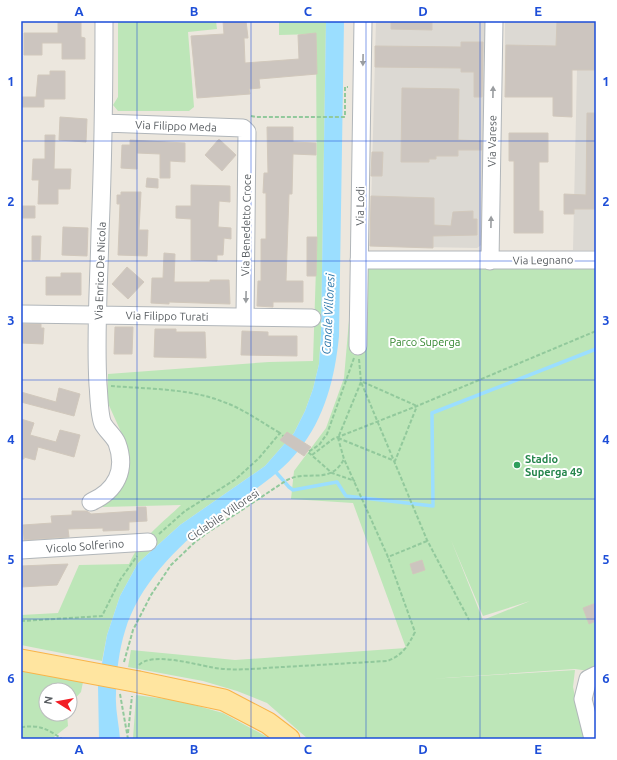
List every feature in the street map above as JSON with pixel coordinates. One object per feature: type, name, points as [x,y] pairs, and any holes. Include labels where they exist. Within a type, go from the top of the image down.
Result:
[{"type":"main road","points":[[21,660],[224,700],[268,723],[289,739]]},
{"type":"street","name":"Via Enrico De Nicola","points":[[91,502],[100,498],[116,483],[120,471],[121,459],[117,442],[102,423],[98,384],[98,315],[104,123],[104,21]]},
{"type":"street","name":"Via Lodi","points":[[358,346],[363,21]]},
{"type":"street","name":"Via Varese","points":[[490,261],[494,21]]},
{"type":"street","name":"Via Filippo Meda","points":[[104,123],[243,128],[248,132]]},
{"type":"street","name":"Via Benedetto Croce","points":[[246,317],[248,132]]},
{"type":"street","points":[[359,260],[490,261]]},
{"type":"street","name":"Via Legnano","points":[[490,261],[596,260]]},
{"type":"street","name":"Via Filippo Turati","points":[[21,314],[312,318]]},
{"type":"street","name":"Vicolo Solferino","points":[[21,550],[148,542]]},
{"type":"street","points":[[593,739],[583,699],[588,679],[596,675]]},
{"type":"path","points":[[324,116],[343,117]]},
{"type":"path","points":[[312,455],[333,439],[417,406],[596,331]]},
{"type":"path","points":[[358,346],[362,382],[427,540],[469,620]]},
{"type":"path","points":[[355,481],[332,473],[308,452],[319,445],[327,434],[358,346]]},
{"type":"path","points":[[362,382],[417,406]]},
{"type":"path","points":[[128,733],[120,695],[132,682],[143,662],[153,659],[236,669],[387,661],[398,657],[410,643],[415,632],[388,557],[344,458],[338,438],[362,382]]},
{"type":"path","points":[[98,384],[193,394],[220,401],[241,410],[283,436]]},
{"type":"path","points":[[395,461],[417,406]]},
{"type":"path","points":[[21,621],[102,616],[120,580],[148,542],[185,511],[236,479],[259,458],[280,433]]},
{"type":"path","points":[[338,438],[395,461]]},
{"type":"path","points":[[332,473],[339,468],[344,458]]},
{"type":"path","name":"Ciclabile Villoresi","points":[[123,669],[133,630],[151,595],[171,565],[201,538],[287,480],[296,477],[320,476],[332,473]]},
{"type":"path","points":[[388,557],[427,540]]},
{"type":"path","points":[[128,739],[132,682]]},
{"type":"path","points":[[21,727],[35,726],[46,728],[62,739]]},
{"type":"shaded area","points":[[376,21],[487,21],[484,240],[477,248],[370,246]]},
{"type":"shaded area","points":[[505,21],[596,21],[596,250],[573,250],[577,70],[505,69]]},
{"type":"green space","points":[[118,21],[216,21],[217,29],[188,32],[194,107],[189,111],[118,111],[113,105],[118,97]]},
{"type":"green space","points":[[279,21],[326,21],[321,334],[319,364],[313,389],[305,411],[294,433],[265,466],[180,525],[138,563],[120,596],[107,635],[102,661],[21,645],[21,615],[58,613],[79,565],[129,564],[145,539],[181,505],[102,507],[122,484],[127,458],[126,443],[107,401],[108,374],[269,362],[313,361],[317,237],[316,34],[279,35]]},
{"type":"green space","name":"Parco Superga","points":[[354,262],[596,265],[596,672],[575,669],[430,679],[575,670],[573,687],[584,739],[308,739],[267,703],[237,691],[203,681],[128,667],[131,650],[235,660],[406,648],[353,503],[291,499],[294,471],[326,428],[344,378]],"holes":[[[451,540],[483,616],[530,601],[483,620]]]},
{"type":"green space","points":[[21,666],[84,677],[81,692],[78,695],[78,682],[38,682],[38,722],[68,722],[68,726],[54,737],[55,739],[21,739]]},
{"type":"green space","points":[[136,695],[180,701],[223,713],[271,739],[133,739]]},
{"type":"water","name":"Canale Villoresi","points":[[326,21],[344,21],[339,336],[335,367],[327,396],[315,425],[298,451],[289,461],[269,479],[199,530],[160,568],[139,598],[125,631],[120,654],[116,700],[120,739],[99,739],[98,686],[107,635],[120,596],[138,563],[180,525],[265,466],[294,433],[305,411],[313,389],[319,364],[321,334]]},
{"type":"building","points":[[58,21],[81,21],[81,37],[85,38],[85,59],[62,59],[62,43],[42,43],[42,55],[24,55],[24,33],[58,33]]},
{"type":"building","points":[[223,21],[246,21],[248,38],[244,38],[245,63],[299,59],[298,35],[316,33],[317,74],[259,79],[260,88],[249,89],[250,94],[197,98],[191,36],[224,34]]},
{"type":"building","points":[[391,21],[432,21],[432,30],[391,29]]},
{"type":"building","points":[[557,21],[596,21],[596,70],[572,70],[572,117],[553,116],[553,97],[505,97],[506,45],[556,46]]},
{"type":"building","points":[[461,42],[483,42],[482,97],[474,97],[474,72],[461,72],[461,68],[375,67],[375,46],[461,47]]},
{"type":"building","points":[[50,71],[65,71],[65,99],[44,99],[44,107],[21,107],[21,97],[36,97],[38,75],[50,75]]},
{"type":"building","points":[[402,88],[459,89],[458,140],[482,141],[482,150],[458,150],[458,156],[436,156],[436,159],[429,159],[429,162],[401,162]]},
{"type":"building","points":[[587,113],[596,113],[596,209],[574,209],[574,214],[564,214],[564,194],[586,195]]},
{"type":"building","points":[[60,117],[87,119],[86,142],[59,140]]},
{"type":"building","points":[[267,127],[293,127],[293,142],[316,143],[316,155],[293,154],[292,194],[289,194],[286,281],[303,281],[303,302],[273,302],[273,307],[257,306],[258,281],[261,281],[261,239],[266,239],[266,193],[263,193],[264,173],[268,173]]},
{"type":"building","points":[[509,133],[548,133],[548,162],[539,162],[539,211],[543,211],[543,233],[514,233],[514,161],[509,161]]},
{"type":"building","points":[[45,135],[55,135],[54,169],[71,169],[70,189],[58,189],[58,204],[38,204],[39,180],[32,180],[33,159],[45,159]]},
{"type":"building","points":[[219,139],[236,155],[222,171],[205,155]]},
{"type":"building","points":[[130,140],[185,143],[185,162],[170,161],[170,178],[160,178],[160,154],[137,153],[137,169],[121,168],[122,145],[130,145]]},
{"type":"building","points":[[372,152],[383,152],[382,176],[371,176]]},
{"type":"building","points":[[147,178],[158,179],[158,188],[146,187]]},
{"type":"building","points":[[191,185],[230,186],[230,202],[219,201],[218,227],[231,228],[231,239],[224,238],[223,255],[217,255],[217,261],[191,260],[191,219],[176,218],[176,206],[191,206]]},
{"type":"building","points":[[121,192],[141,192],[139,230],[148,230],[147,256],[118,255],[120,204],[117,204],[117,195],[121,195]]},
{"type":"building","points":[[371,196],[434,198],[434,225],[451,226],[453,212],[473,211],[473,219],[477,219],[477,235],[433,236],[433,248],[370,246]]},
{"type":"building","points":[[21,206],[35,206],[35,218],[21,218]]},
{"type":"building","points":[[63,227],[88,228],[87,256],[62,255]]},
{"type":"building","points":[[32,236],[41,236],[40,260],[32,260]]},
{"type":"building","points":[[307,237],[317,237],[316,276],[307,276]]},
{"type":"building","points":[[164,253],[175,254],[174,282],[210,282],[210,280],[229,280],[230,304],[169,302],[169,304],[151,303],[152,278],[163,278]]},
{"type":"building","points":[[127,267],[144,282],[128,299],[112,284]]},
{"type":"building","points":[[61,273],[81,273],[81,295],[46,295],[46,277],[61,277]]},
{"type":"building","points":[[21,324],[41,324],[41,328],[44,328],[43,344],[21,343]]},
{"type":"building","points":[[115,327],[133,327],[132,354],[114,354]]},
{"type":"building","points":[[155,329],[176,329],[176,332],[205,332],[206,358],[154,357]]},
{"type":"building","points":[[242,331],[268,332],[268,336],[297,336],[297,356],[241,355]]},
{"type":"building","points":[[59,388],[80,394],[74,416],[21,402],[21,392],[56,402]]},
{"type":"building","points":[[21,419],[34,423],[30,435],[56,442],[60,430],[80,435],[74,457],[38,447],[35,460],[24,457],[24,459],[21,459]]},
{"type":"building","points":[[287,432],[311,447],[304,456],[280,440]]},
{"type":"building","points":[[137,507],[146,507],[147,521],[129,522],[129,530],[103,531],[103,528],[68,529],[69,537],[24,540],[23,525],[52,523],[51,516],[72,515],[72,511],[87,511],[91,514],[137,511]]},
{"type":"building","points":[[422,560],[425,570],[413,574],[410,564]]},
{"type":"building","points":[[68,564],[57,585],[21,587],[21,566]]},
{"type":"building","points":[[596,603],[596,621],[589,624],[583,608]]},
{"type":"waterway","points":[[274,470],[293,490],[337,482],[346,496],[433,506],[432,413],[596,349]]},
{"type":"place","name":"Stadio Superga 49","points":[[517,465]]}]
